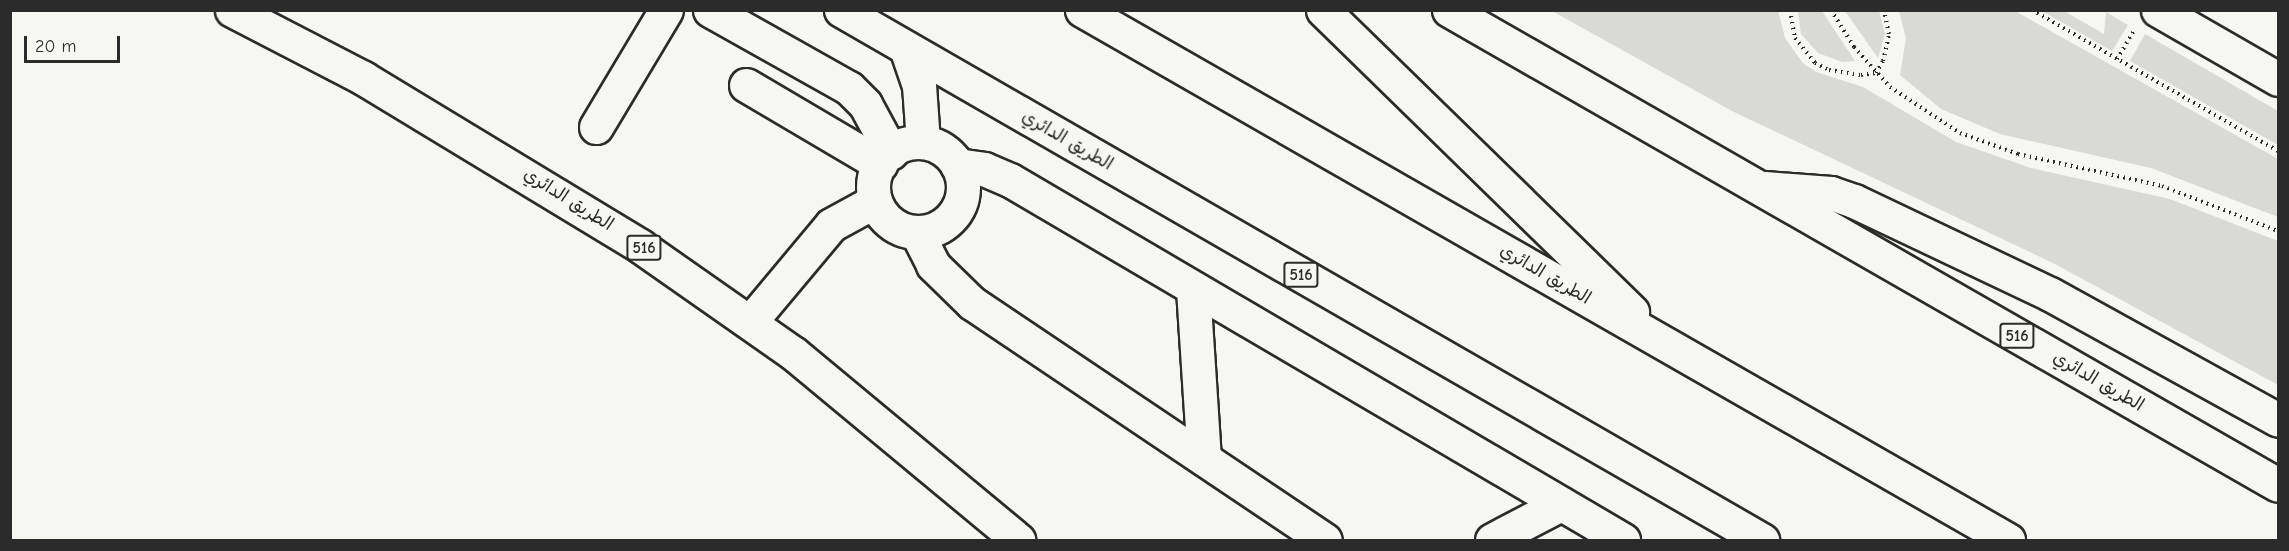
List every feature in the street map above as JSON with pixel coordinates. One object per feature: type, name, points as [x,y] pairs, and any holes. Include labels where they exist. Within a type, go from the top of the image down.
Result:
[{"type":"main road","name":"الطريق الدائري","points":[[232,10],[363,78],[598,218],[750,322],[867,412],[1018,540]]},
{"type":"main road","points":[[596,127],[666,10]]},
{"type":"main road","points":[[710,10],[849,88],[865,104],[885,158],[873,188],[875,201],[891,224],[917,233],[936,228],[953,216],[963,191],[957,165],[948,153],[923,142],[885,158]]},
{"type":"main road","name":"الطريق الدائري","points":[[841,10],[1762,540]]},
{"type":"main road","name":"الطريق الدائري","points":[[1082,10],[2008,540]]},
{"type":"main road","points":[[1323,10],[1661,340]]},
{"type":"main road","name":"الطريق الدائري","points":[[1449,10],[2278,485]]},
{"type":"main road","points":[[2149,15],[2278,79]]},
{"type":"main road","points":[[906,48],[920,94],[923,142]]},
{"type":"main road","points":[[746,85],[885,158]]},
{"type":"main road","points":[[957,165],[984,169],[1010,180],[1192,289],[1623,540]]},
{"type":"main road","points":[[1756,187],[1831,193],[1854,201],[2050,294],[2278,420]]},
{"type":"main road","points":[[750,322],[831,225],[875,201]]},
{"type":"main road","points":[[917,233],[933,265],[957,292],[1324,540]]},
{"type":"main road","points":[[1192,289],[1204,459]]},
{"type":"main road","points":[[1492,540],[1561,504]]},
{"type":"path","points":[[1790,10],[1795,38],[1815,63],[1845,74],[1876,73]]},
{"type":"path","points":[[1831,10],[1876,73],[1934,119],[1988,145],[2162,186],[2278,231]]},
{"type":"path","points":[[1876,73],[1888,48],[1884,10]]},
{"type":"path","points":[[2032,10],[2278,151]]},
{"type":"path","points":[[2117,60],[2149,15]]},
{"type":"shaded area","points":[[1552,11],[1778,11],[1785,38],[1803,63],[1816,72],[1863,87],[1956,142],[2031,168],[2170,199],[2278,241],[2278,385],[2053,263],[1732,111]]},
{"type":"shaded area","points":[[1798,11],[1822,11],[1855,61],[1842,62],[1818,53],[1801,34]]},
{"type":"shaded area","points":[[1845,11],[1879,11],[1885,34],[1878,58]]},
{"type":"shaded area","points":[[1899,11],[2015,11],[2278,159],[2278,217],[2151,168],[2000,134],[1941,109],[1900,75],[1906,38]]},
{"type":"shaded area","points":[[2042,11],[2064,11],[2104,34],[2106,12],[2128,25],[2112,51]]},
{"type":"shaded area","points":[[2145,34],[2278,111],[2278,145],[2130,61]]}]
